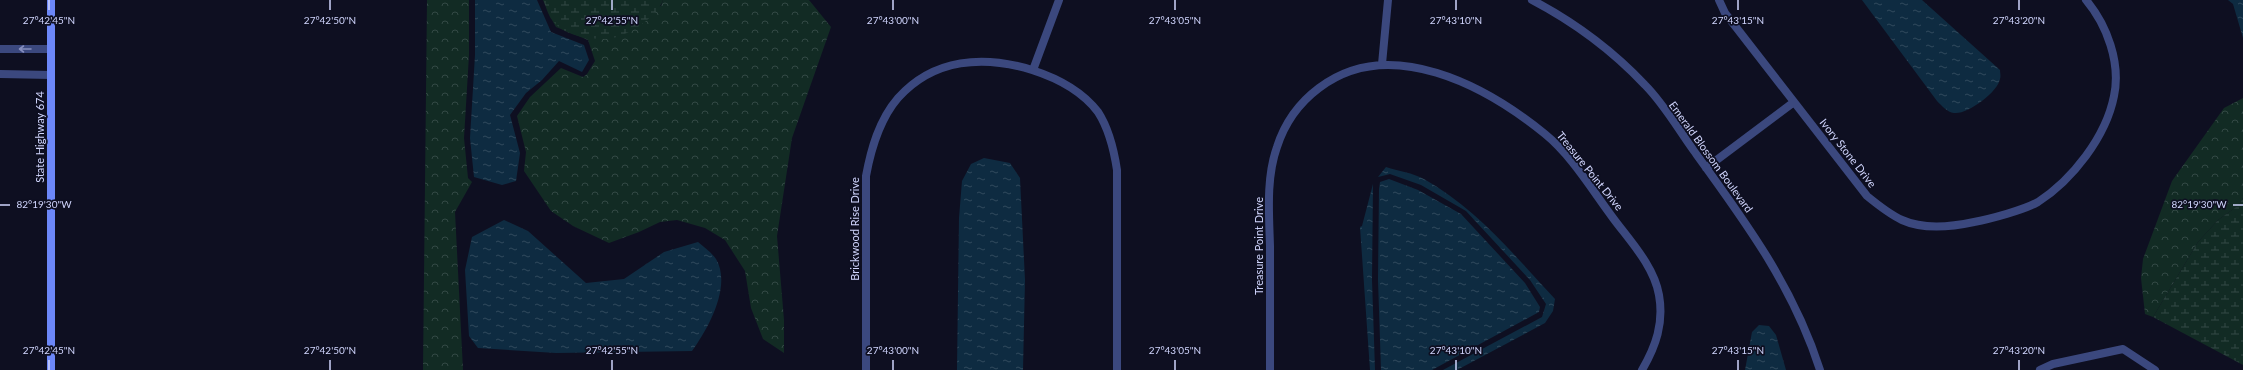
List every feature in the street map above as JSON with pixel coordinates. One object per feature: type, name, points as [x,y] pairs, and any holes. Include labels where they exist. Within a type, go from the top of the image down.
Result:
[{"type":"main road","name":"State Highway 674","points":[[51,0],[51,370]]},
{"type":"street","points":[[1033,70],[1059,0]]},
{"type":"street","points":[[1382,64],[1388,0]]},
{"type":"street","name":"Emerald Blossom Boulevard","points":[[1532,0],[1598,41],[1646,86],[1751,231],[1783,282],[1808,334],[1820,370]]},
{"type":"street","name":"Ivory Stone Drive","points":[[1719,0],[1726,12],[1867,196],[1883,209],[1903,220],[1930,226],[1956,226],[1986,220],[2036,203],[2060,186],[2083,161],[2105,124],[2115,96],[2115,73],[2110,42],[2099,16],[2086,0]]},
{"type":"street","points":[[0,49],[51,49]]},
{"type":"street","name":"Brickwood Rise Drive","points":[[866,370],[866,176],[870,152],[880,125],[898,99],[918,81],[944,68],[967,62],[987,60],[1010,63],[1050,75],[1074,89],[1098,112],[1113,144],[1117,170],[1117,370]]},
{"type":"street","name":"Treasure Point Drive","points":[[1270,370],[1269,210],[1271,170],[1277,147],[1288,120],[1307,97],[1329,80],[1357,69],[1382,64],[1414,66],[1479,90],[1509,107],[1547,136],[1571,162],[1647,263],[1659,294],[1660,316],[1656,346],[1642,370]]},
{"type":"street","points":[[0,74],[50,74]]},
{"type":"street","points":[[1706,168],[1794,102]]},
{"type":"street","points":[[2040,370],[2053,364],[2124,349],[2155,370]]},
{"type":"green space","points":[[427,0],[469,0],[469,55],[464,138],[468,178],[472,182],[455,212],[463,370],[423,370]]},
{"type":"green space","points":[[543,0],[663,0],[649,19],[634,29],[612,38],[596,39],[572,34],[558,26],[552,20]]},
{"type":"green space","points":[[663,0],[809,0],[831,27],[792,138],[777,236],[784,320],[784,353],[763,339],[751,308],[745,271],[725,240],[705,228],[677,220],[660,222],[639,232],[609,243],[573,226],[551,211],[524,171],[526,152],[517,116],[530,97],[561,68],[583,77],[587,74],[595,61],[588,40],[556,27],[552,20],[565,29],[661,6]]},
{"type":"green space","points":[[2243,98],[2243,198],[2239,205],[2218,220],[2198,242],[2153,317],[2145,314],[2141,278],[2143,259],[2172,181],[2224,108]]},
{"type":"green space","points":[[2243,198],[2243,365],[2153,317],[2198,242],[2218,220],[2239,205]]},
{"type":"water","points":[[475,0],[537,0],[551,32],[584,45],[589,60],[582,72],[559,61],[542,80],[526,93],[510,115],[520,153],[516,181],[502,185],[474,177],[470,138],[475,55]]},
{"type":"water","points":[[1862,0],[1922,0],[2000,70],[1998,84],[1988,96],[1974,107],[1960,113],[1954,113],[1947,110],[1937,101]]},
{"type":"water","points":[[2228,0],[2243,0],[2243,38],[2233,4]]},
{"type":"water","points":[[984,158],[1010,163],[1020,178],[1025,280],[1023,370],[957,370],[959,218],[962,181],[971,164]]},
{"type":"water","points":[[1386,167],[1424,179],[1461,204],[1478,218],[1555,299],[1553,311],[1545,323],[1457,370],[1443,370],[1542,317],[1546,304],[1530,280],[1466,211],[1421,185],[1390,174],[1378,177]]},
{"type":"water","points":[[1389,179],[1418,190],[1461,214],[1525,283],[1540,307],[1539,312],[1432,370],[1381,370],[1378,280],[1379,189],[1380,182]]},
{"type":"water","points":[[1373,184],[1372,280],[1375,370],[1370,370],[1360,227],[1362,226]]},
{"type":"water","points":[[504,220],[528,231],[586,283],[624,279],[664,252],[698,242],[716,259],[720,270],[721,282],[720,294],[716,307],[705,331],[692,351],[556,353],[478,348],[469,336],[465,270],[472,237]]},
{"type":"water","points":[[1759,325],[1769,326],[1776,335],[1786,370],[1745,370],[1752,332]]}]
